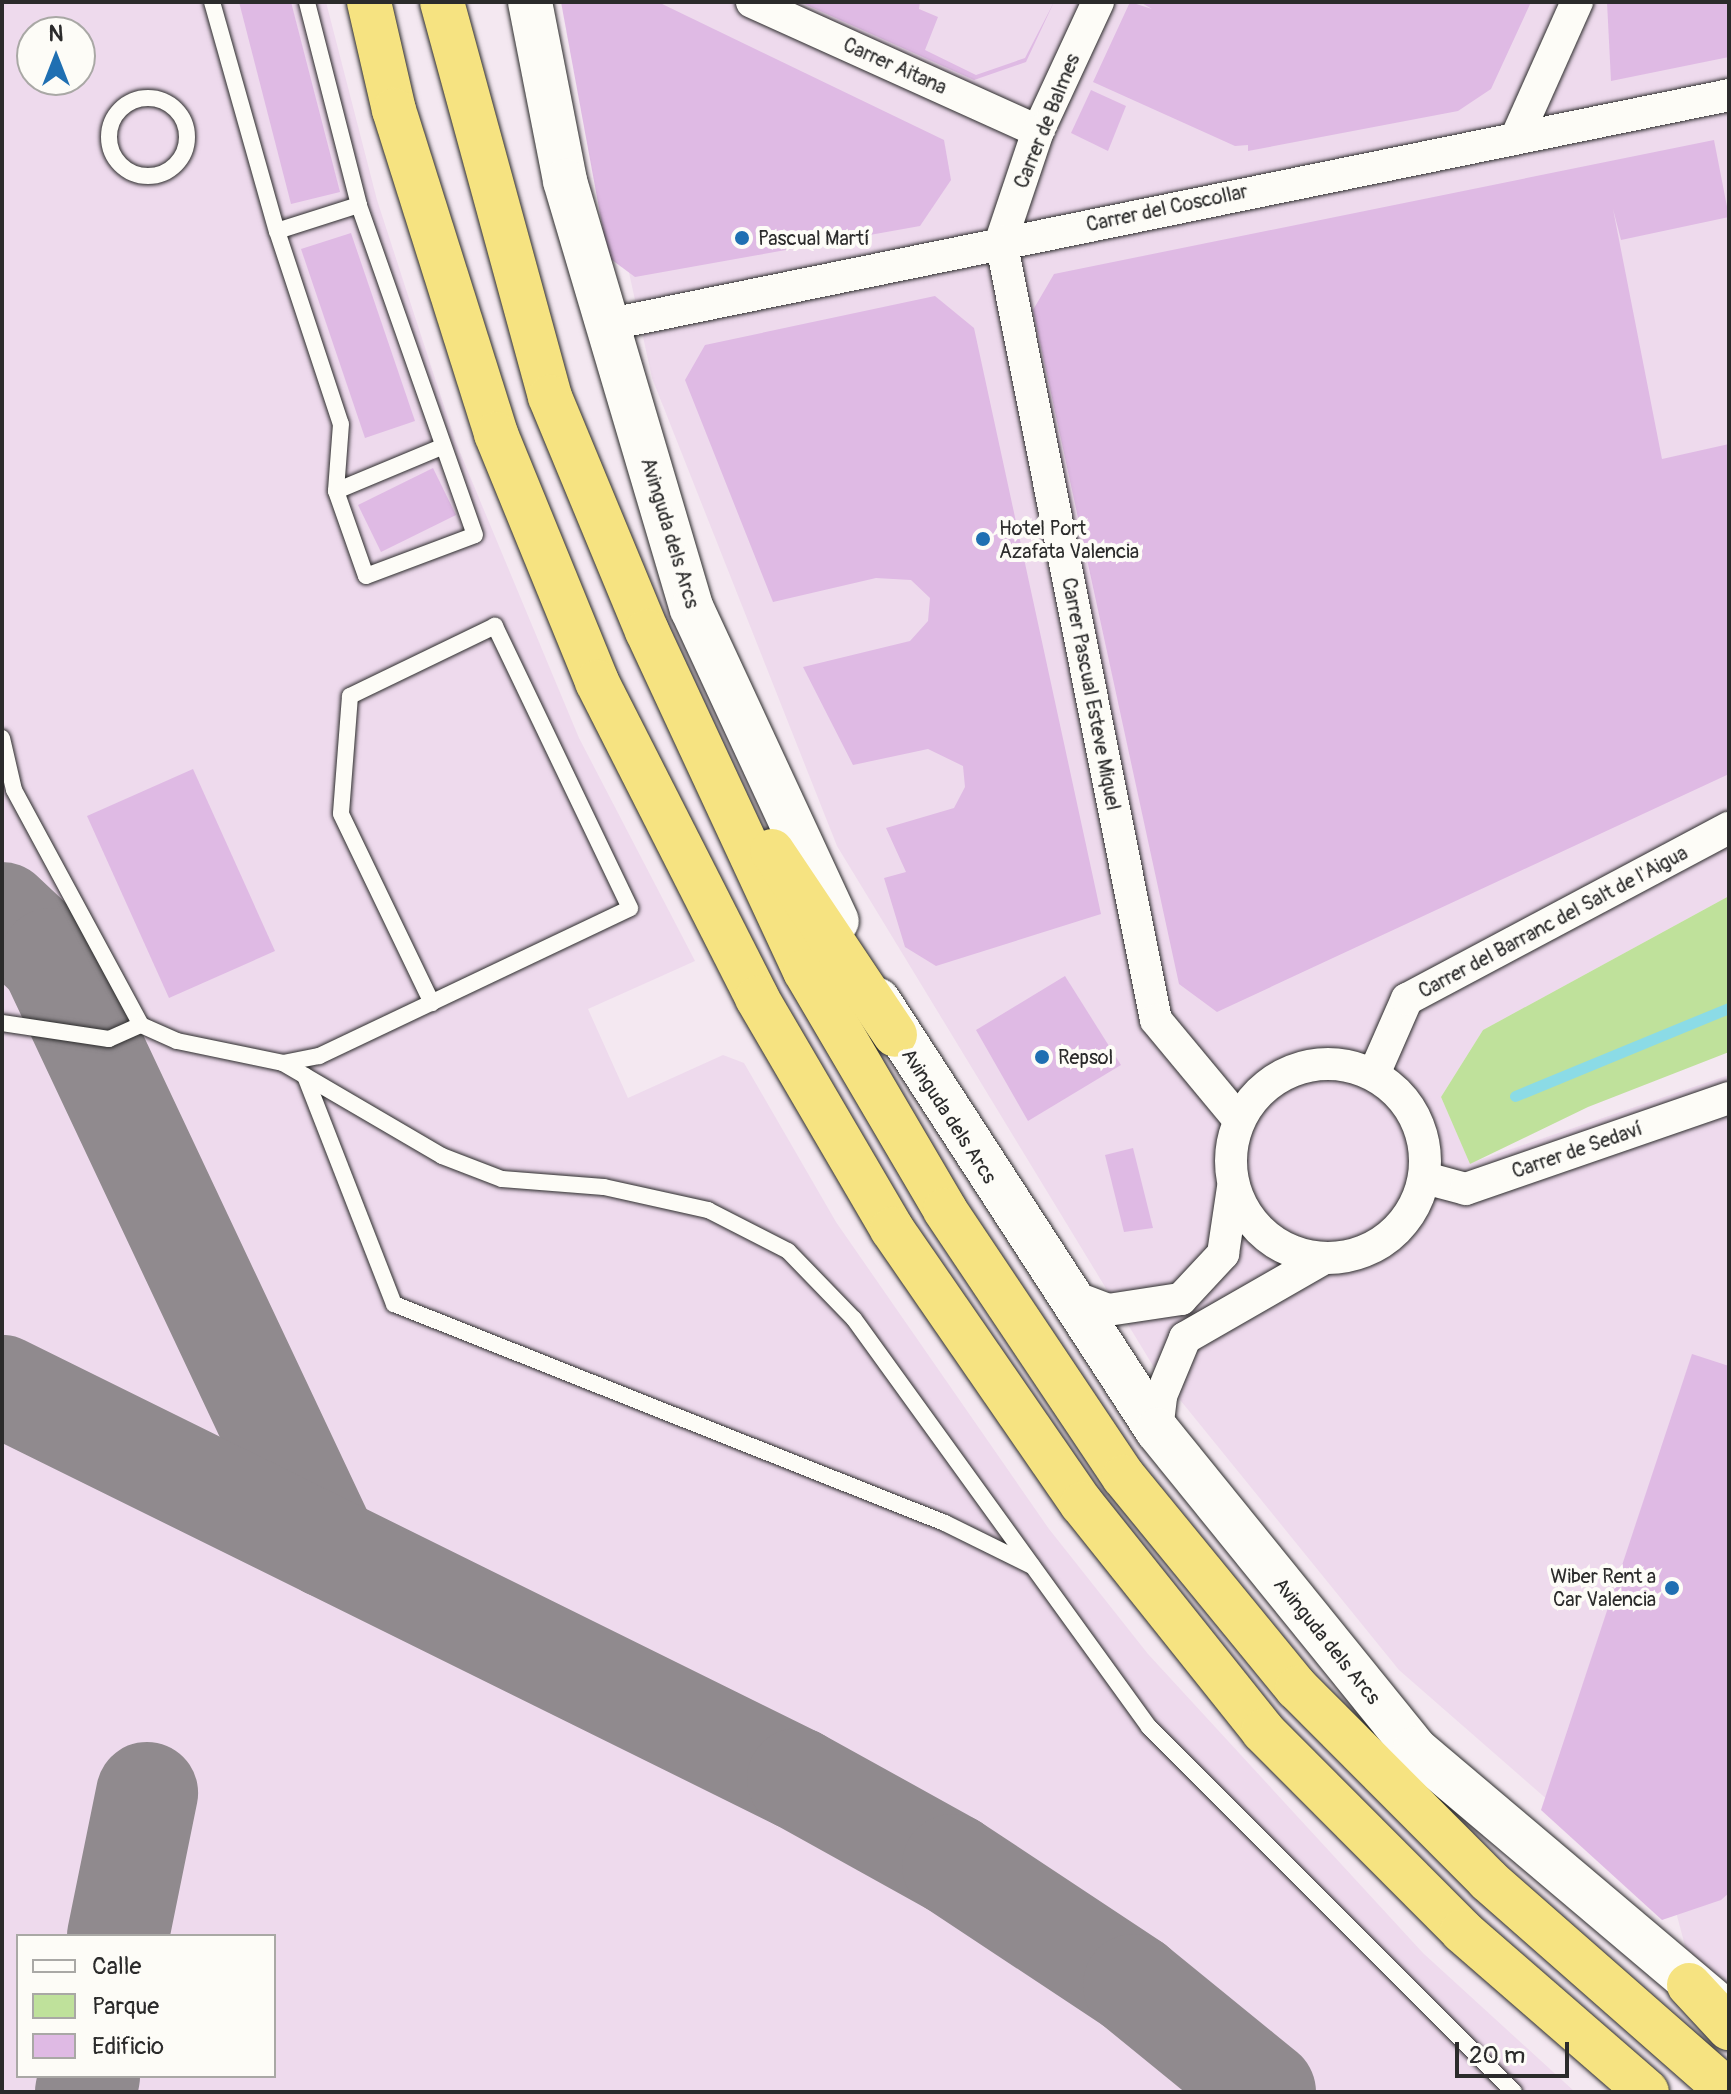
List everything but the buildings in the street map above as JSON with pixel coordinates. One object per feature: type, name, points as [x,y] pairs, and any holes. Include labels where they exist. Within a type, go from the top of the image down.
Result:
[{"type":"highway","points":[[369,2],[394,110],[496,434],[597,682],[757,998],[892,1229],[1082,1504],[1263,1731],[1462,1931],[1647,2092]]},
{"type":"highway","points":[[442,2],[550,397],[687,722],[805,971],[945,1210],[1124,1477],[1308,1700],[1488,1880],[1729,2092]]},
{"type":"highway","points":[[687,722],[895,1035]]},
{"type":"highway","points":[[1689,1985],[1729,2028]]},
{"type":"street","name":"Avinguda dels Arcs","points":[[530,2],[565,181],[692,609],[800,849],[895,1035],[1157,1430],[1415,1749],[1689,1985],[1729,2013]]},
{"type":"street","name":"Carrer Aitana","points":[[752,2],[1038,131]]},
{"type":"street","name":"Carrer de Balmes","points":[[1001,241],[1038,131],[1098,2]]},
{"type":"street","points":[[1517,136],[1577,2]]},
{"type":"street","name":"Carrer del Coscollar","points":[[606,325],[1001,241],[1729,95]]},
{"type":"street","name":"Carrer Pascual Esteve Miquel","points":[[1001,241],[1156,1020],[1239,1120]]},
{"type":"street","name":"Carrer del Barranc del Salt de l'Aigua","points":[[1374,1074],[1407,999],[1729,828]]},
{"type":"street","points":[[1066,1294],[1108,1310],[1181,1299],[1223,1254],[1233,1187],[1231,1153],[1239,1120],[1276,1078],[1307,1065],[1341,1064],[1374,1074],[1413,1112],[1425,1143],[1425,1178],[1411,1214],[1388,1239],[1357,1254],[1323,1259],[1185,1338],[1161,1396],[1157,1430]]},
{"type":"street","name":"Carrer de Sedaví","points":[[1425,1178],[1466,1189],[1729,1098]]},
{"type":"street","points":[[1233,1187],[1248,1217],[1272,1241],[1323,1259]]},
{"type":"lane","points":[[212,2],[277,231],[341,424],[336,491],[366,576],[475,535],[441,447],[359,205],[307,2]]},
{"type":"lane","points":[[152,97],[172,105],[186,122],[187,144],[178,164],[160,176],[138,176],[119,166],[108,147],[111,120],[130,101],[152,97]]},
{"type":"lane","points":[[277,231],[359,205]]},
{"type":"lane","points":[[336,491],[441,447]]},
{"type":"lane","points":[[283,1063],[319,1056],[432,1003],[630,908],[495,626],[350,696],[341,814],[432,1003]]},
{"type":"lane","points":[[2,738],[8,791],[141,1025],[177,1041],[283,1063],[442,1156],[502,1179],[604,1187],[708,1210],[788,1251],[854,1319],[1149,1727],[1514,2092]]},
{"type":"lane","points":[[2,1023],[109,1039],[141,1025]]},
{"type":"lane","points":[[305,1076],[394,1304],[945,1523],[1036,1569]]},
{"type":"shaded area","points":[[2,2],[326,2],[377,200],[456,443],[579,738],[695,961],[588,1009],[628,1098],[723,1055],[744,1063],[836,1222],[1049,1529],[1148,1654],[1423,1953],[1575,2092],[2,2092]]},
{"type":"shaded area","points":[[570,2],[1729,2],[1729,896],[1483,1030],[1441,1097],[1470,1163],[1729,1075],[1729,2000],[1692,1972],[1676,1912],[1399,1670],[1155,1369],[837,846],[652,378]]},
{"type":"green space","points":[[1729,896],[1729,1052],[1588,1107],[1470,1164],[1441,1097],[1483,1030]]},
{"type":"waterway","points":[[1515,1096],[1729,1008]]},
{"type":"taxiway","points":[[2,913],[51,959],[328,1547]]},
{"type":"taxiway","points":[[2,1386],[798,1779],[953,1865],[1134,1985],[1265,2092]]},
{"type":"taxiway","points":[[118,1934],[147,1793]]},
{"type":"taxiway","points":[[86,2092],[89,2078]]},
{"type":"place","name":"Pascual Martí","points":[[742,238]]},
{"type":"place","name":"Hotel Port Azafata Valencia","points":[[983,539]]},
{"type":"place","name":"Repsol","points":[[1042,1057]]},
{"type":"place","name":"Wiber Rent a Car Valencia","points":[[1672,1588]]}]
